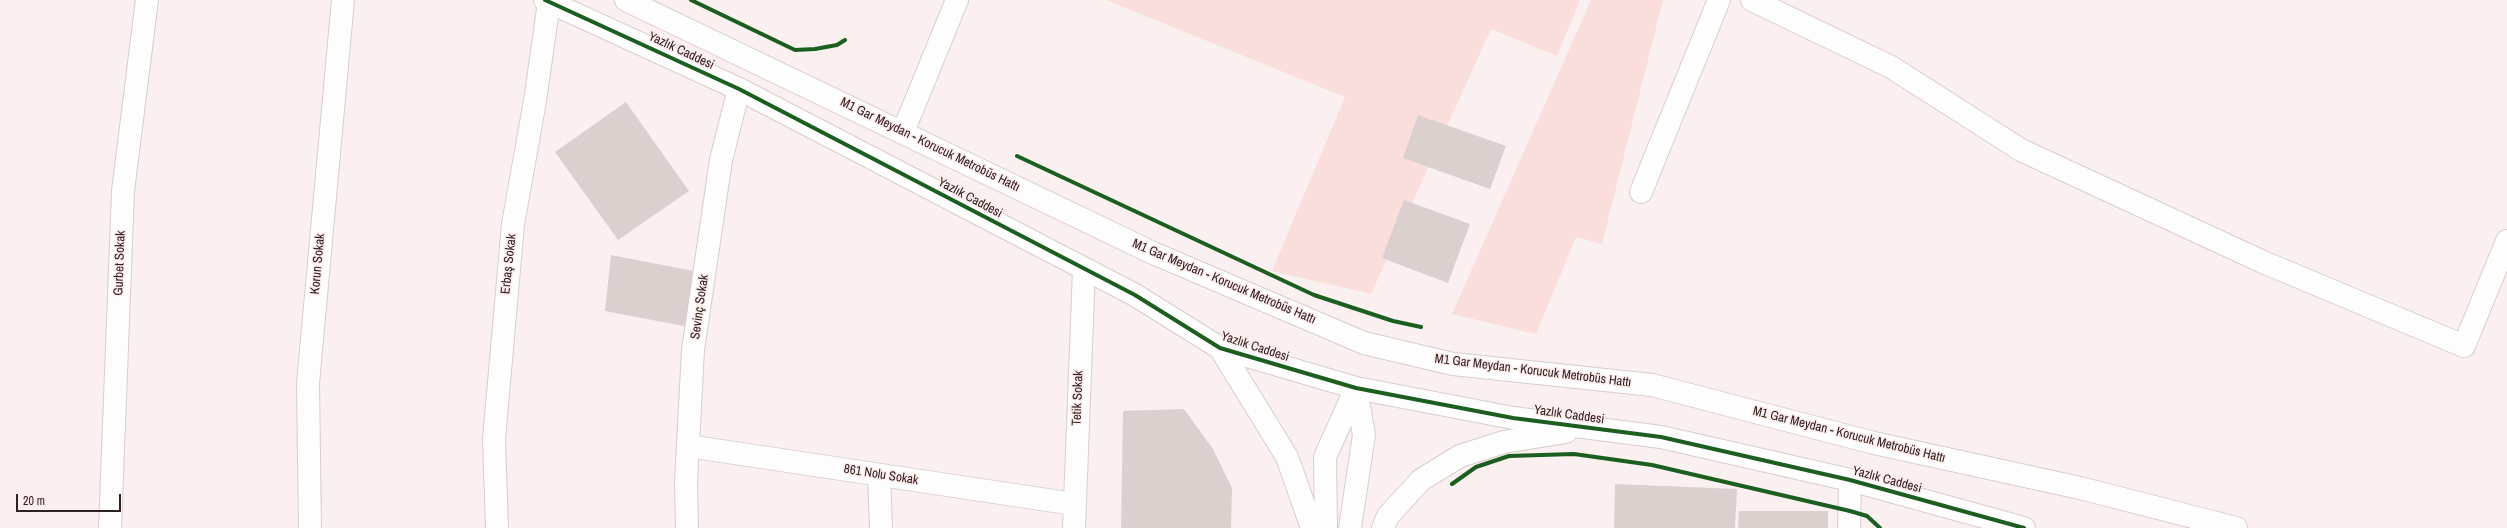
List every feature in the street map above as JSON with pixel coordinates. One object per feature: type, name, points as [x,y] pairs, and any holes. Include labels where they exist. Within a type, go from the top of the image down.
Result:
[{"type":"street","name":"Gurbet Sokak","points":[[110,528],[123,191],[147,0]]},
{"type":"street","name":"Korun Sokak","points":[[310,528],[308,383],[343,0]]},
{"type":"street","name":"M1 Gar Meydan - Korucuk Metrobüs Hattı","points":[[626,0],[1153,253],[1364,343],[1453,364],[1652,385],[1874,443],[2080,488],[2236,528]]},
{"type":"street","points":[[903,132],[957,0]]},
{"type":"street","points":[[1641,192],[1718,0]]},
{"type":"street","points":[[1752,0],[1891,67],[2021,150],[2263,262],[2464,346],[2507,241]]},
{"type":"street","name":"Yazlık Caddesi","points":[[547,1],[739,89],[1135,295],[1220,348],[1356,388],[1513,418],[1661,437],[1850,480],[2024,528]]},
{"type":"street","name":"Erbaş Sokak","points":[[497,528],[494,439],[513,224],[535,101],[547,1]]},
{"type":"street","name":"Sevinç Sokak","points":[[687,528],[686,482],[695,342],[721,160],[739,89]]},
{"type":"street","name":"Tetik Sokak","points":[[1074,528],[1084,269]]},
{"type":"street","points":[[1220,348],[1287,457],[1312,528]]},
{"type":"street","points":[[1326,528],[1325,457],[1356,388]]},
{"type":"street","points":[[1350,528],[1364,435],[1356,388]]},
{"type":"street","points":[[1383,528],[1388,516],[1421,480],[1460,456],[1504,442],[1594,428]]},
{"type":"street","name":"861 Nolu Sokak","points":[[688,446],[1074,504]]},
{"type":"street","points":[[879,475],[880,528]]},
{"type":"street","points":[[1849,528],[1850,480]]},
{"type":"shaded area","points":[[1106,0],[1580,0],[1557,56],[1491,29],[1371,294],[1272,271],[1345,97]]},
{"type":"shaded area","points":[[1591,0],[1663,0],[1602,244],[1576,237],[1536,334],[1452,314]]},
{"type":"building","points":[[626,102],[689,191],[618,240],[555,152]]},
{"type":"building","points":[[1418,115],[1506,146],[1490,189],[1403,158]]},
{"type":"building","points":[[1404,200],[1470,224],[1448,283],[1382,258]]},
{"type":"building","points":[[611,255],[694,271],[689,327],[605,311]]},
{"type":"building","points":[[1184,409],[1213,449],[1232,488],[1231,528],[1121,528],[1123,411]]},
{"type":"building","points":[[1615,484],[1737,489],[1735,528],[1614,528]]},
{"type":"building","points":[[1739,511],[1828,511],[1828,528],[1738,528]]},
{"type":"cycle path","points":[[545,0],[739,89],[1135,295],[1220,348],[1356,388],[1513,418],[1661,437],[1850,480],[2024,528]]},
{"type":"cycle path","points":[[691,0],[795,50],[815,49],[837,45],[845,40]]},
{"type":"cycle path","points":[[1017,156],[1314,295],[1393,321],[1421,327]]},
{"type":"cycle path","points":[[1452,484],[1476,467],[1509,456],[1574,454],[1652,465],[1850,511],[1867,516],[1880,528]]}]
